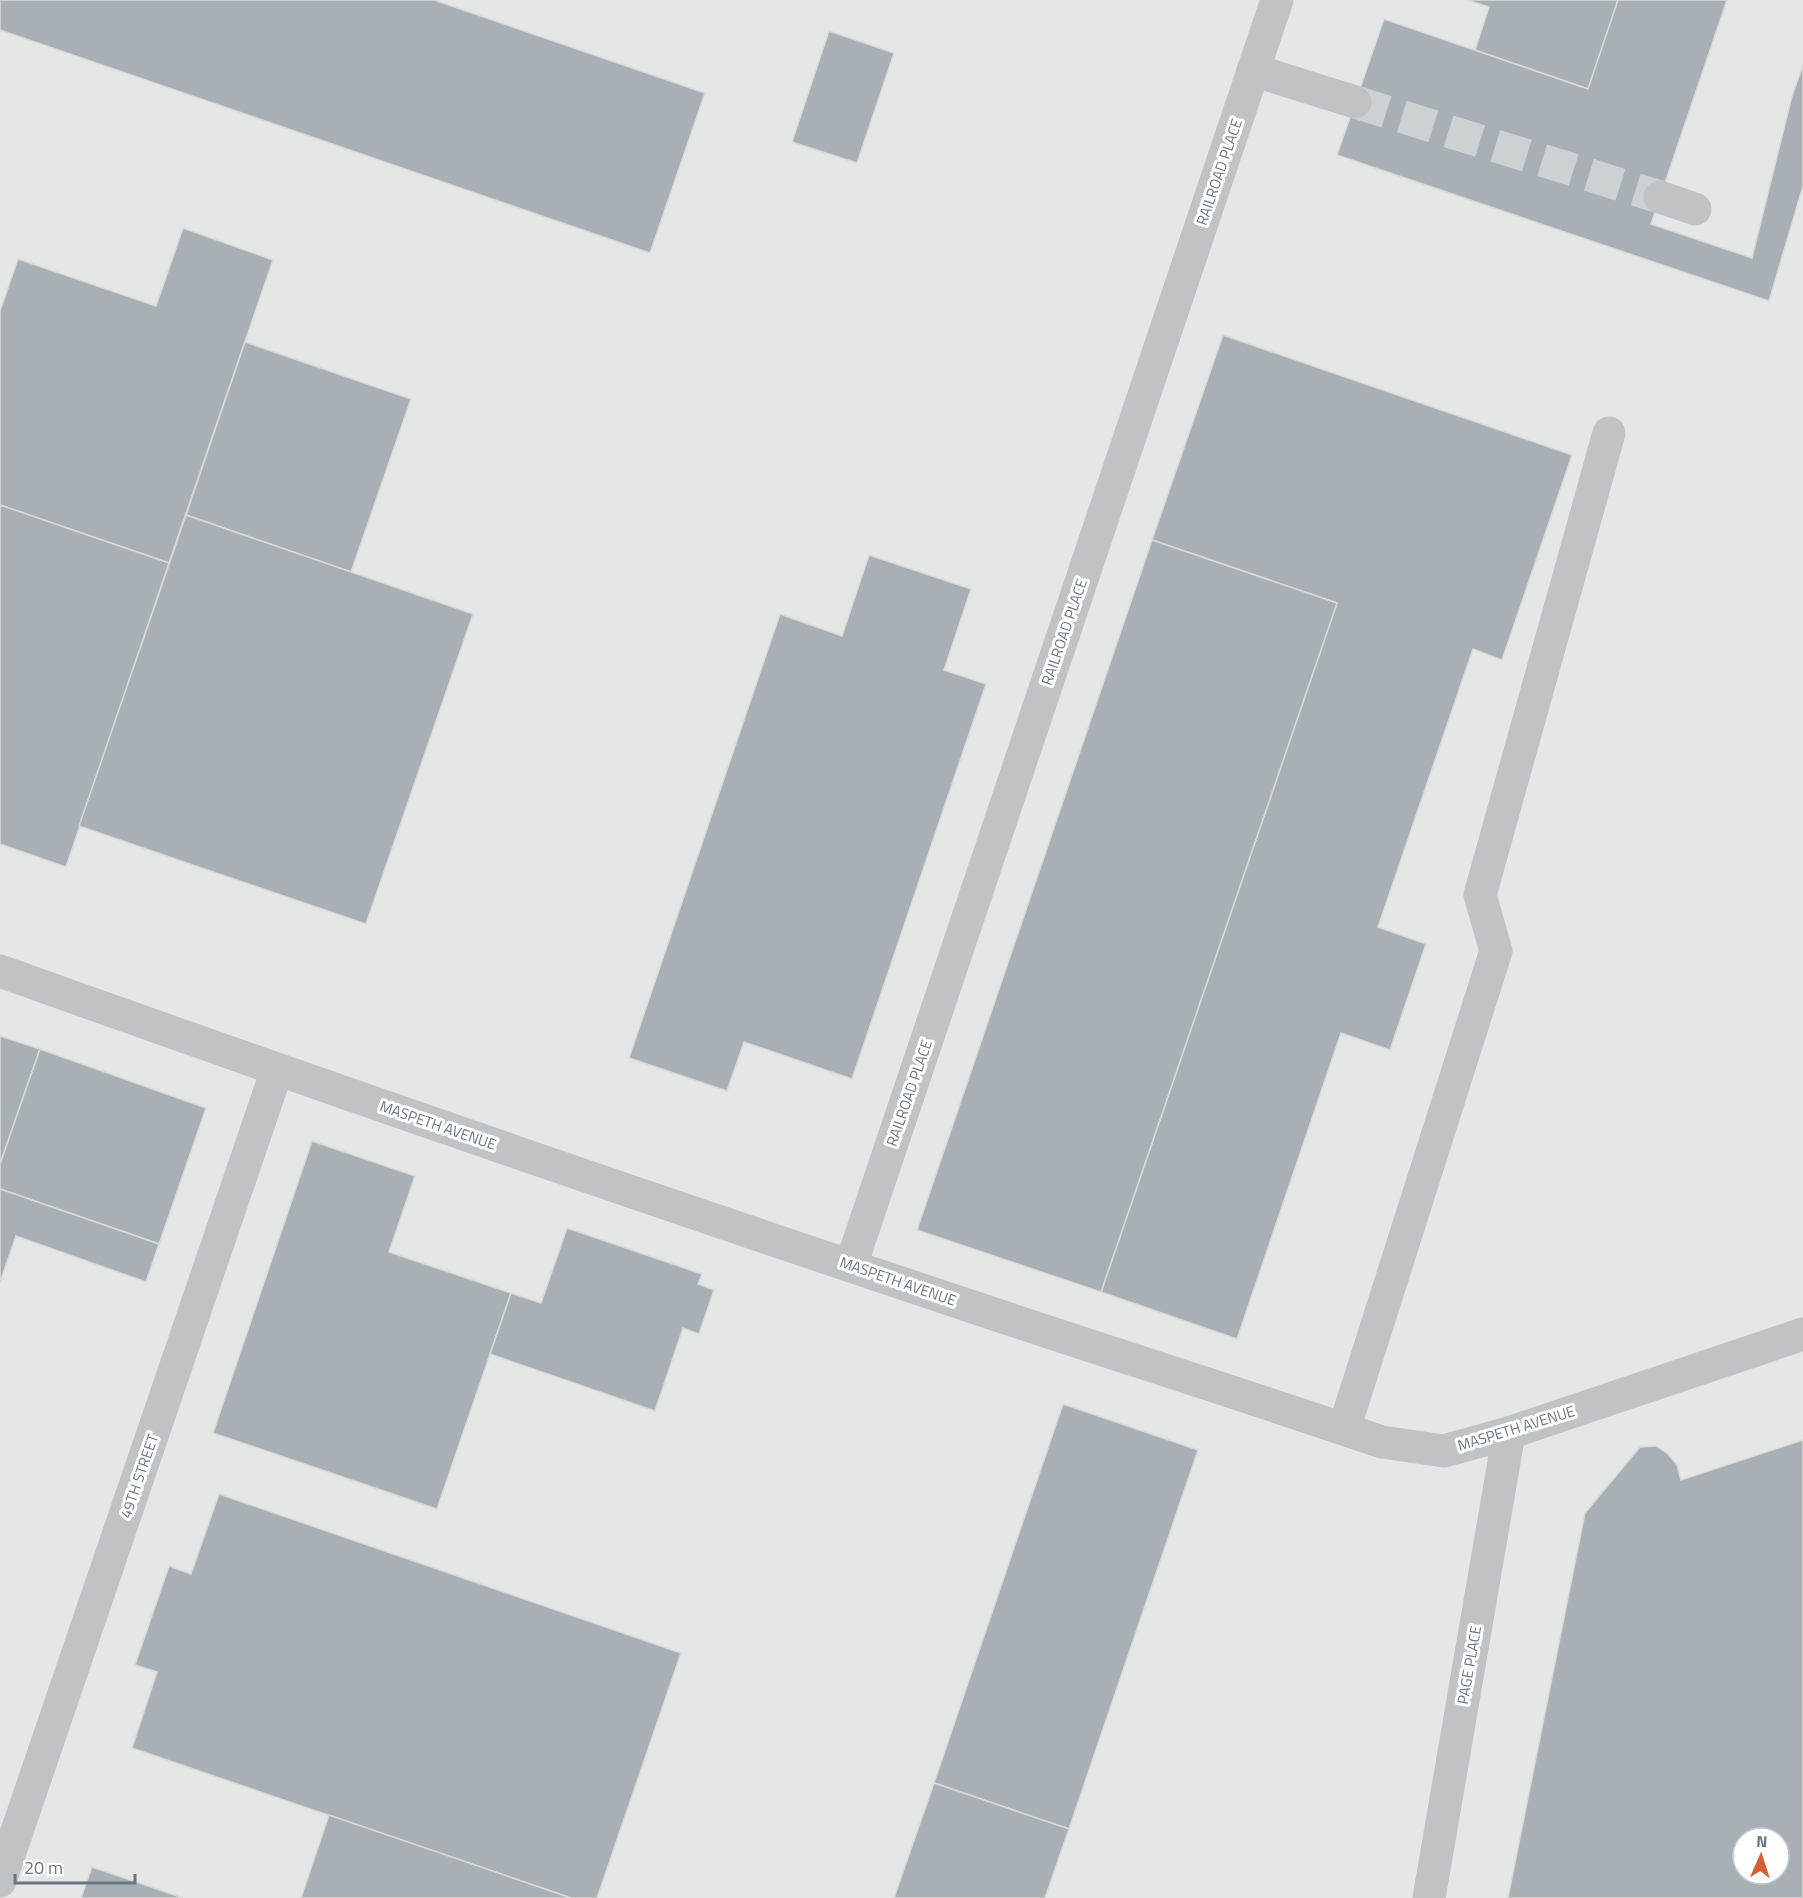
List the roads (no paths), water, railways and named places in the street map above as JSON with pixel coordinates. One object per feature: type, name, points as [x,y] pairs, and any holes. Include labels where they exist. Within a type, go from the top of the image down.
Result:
[{"type":"street","name":"RAILROAD PLACE","points":[[851,1265],[1277,0]]},
{"type":"street","points":[[1253,70],[1355,102]]},
{"type":"street","points":[[1660,197],[1695,208]]},
{"type":"street","points":[[1344,1429],[1496,951],[1480,895],[1609,433]]},
{"type":"street","name":"MASPETH AVENUE","points":[[0,971],[278,1070],[851,1265],[1382,1442],[1444,1450],[1509,1432],[1803,1334]]},
{"type":"street","name":"49TH STREET","points":[[0,1881],[278,1070]]},
{"type":"street","name":"PAGE PLACE","points":[[1429,1898],[1509,1432]]},
{"type":"tunnel","points":[[1355,102],[1660,197]]}]
